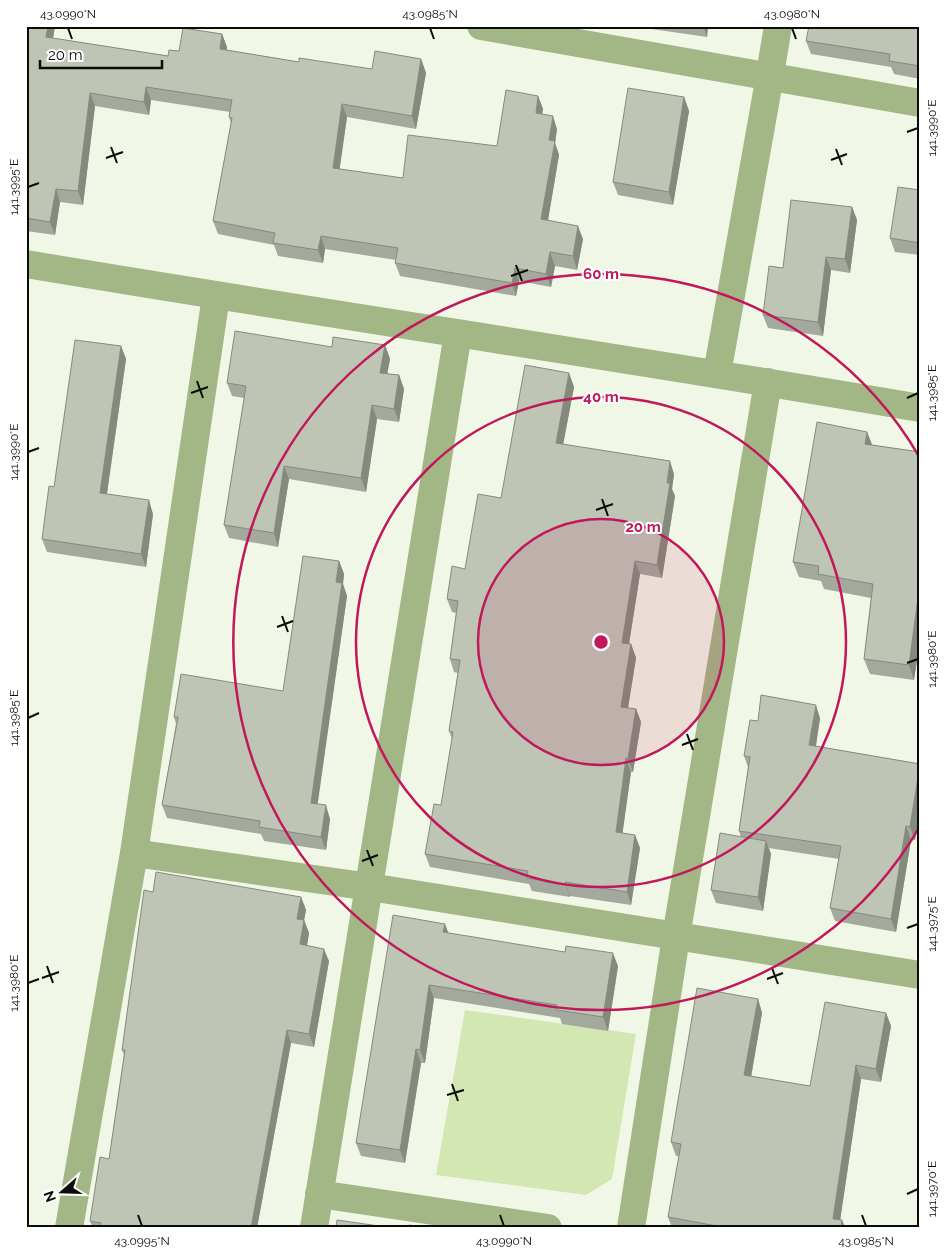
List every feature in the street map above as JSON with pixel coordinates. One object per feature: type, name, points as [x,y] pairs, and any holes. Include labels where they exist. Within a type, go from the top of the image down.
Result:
[{"type":"street","points":[[482,26],[538,31],[920,104]]},
{"type":"street","points":[[717,374],[778,26]]},
{"type":"street","points":[[26,264],[920,408]]},
{"type":"street","points":[[69,1228],[134,853],[216,296]]},
{"type":"street","points":[[314,1228],[458,333]]},
{"type":"street","points":[[631,1228],[676,937],[768,382]]},
{"type":"street","points":[[134,853],[370,887],[920,975]]},
{"type":"street","points":[[319,1194],[548,1228]]},
{"type":"green space","points":[[465,1010],[636,1034],[612,1179],[586,1195],[436,1175]]},
{"type":"building","points":[[26,26],[48,26],[46,37],[168,56],[169,50],[179,51],[183,28],[222,34],[220,49],[299,62],[299,58],[372,69],[375,51],[421,59],[412,116],[342,104],[333,168],[403,178],[408,135],[497,146],[506,90],[538,96],[536,113],[553,116],[549,140],[555,141],[541,219],[578,226],[573,256],[550,252],[546,274],[515,268],[512,283],[395,263],[398,248],[321,236],[318,250],[273,243],[275,233],[213,221],[232,118],[229,117],[232,100],[146,87],[144,102],[90,93],[78,191],[56,189],[50,222],[26,218]]},
{"type":"building","points":[[809,26],[920,26],[920,66],[889,61],[890,54],[806,41]]},
{"type":"building","points":[[628,88],[684,97],[669,192],[613,182]]},
{"type":"building","points":[[898,187],[920,190],[920,243],[890,238]]},
{"type":"building","points":[[791,200],[852,207],[845,259],[826,257],[818,322],[763,315],[769,266],[783,268]]},
{"type":"building","points":[[235,331],[332,347],[333,337],[385,345],[380,373],[399,375],[394,409],[372,405],[361,478],[284,466],[274,533],[224,525],[246,386],[227,383]]},
{"type":"building","points":[[75,340],[121,346],[100,493],[149,500],[141,554],[42,539],[49,486],[54,487]]},
{"type":"building","points":[[525,365],[569,373],[556,443],[670,461],[667,483],[670,483],[657,565],[635,561],[622,643],[631,644],[621,707],[636,709],[628,759],[626,758],[616,832],[635,835],[627,892],[527,878],[528,871],[425,854],[434,804],[441,805],[453,732],[449,731],[460,660],[450,659],[458,601],[447,599],[452,566],[465,569],[478,494],[501,498]]},
{"type":"building","points":[[817,422],[867,432],[865,444],[920,452],[920,590],[909,665],[864,659],[873,584],[818,574],[819,566],[793,562]]},
{"type":"building","points":[[303,556],[339,561],[336,582],[342,583],[311,803],[326,805],[321,837],[259,827],[260,821],[162,805],[178,717],[174,717],[181,674],[283,691]]},
{"type":"building","points":[[761,695],[816,705],[809,745],[920,764],[910,827],[906,826],[891,919],[830,908],[841,846],[739,831],[750,757],[744,756],[750,720],[758,721]]},
{"type":"building","points":[[720,833],[766,841],[758,897],[711,890]]},
{"type":"building","points":[[156,872],[301,897],[297,919],[304,920],[300,944],[324,949],[309,1034],[287,1030],[251,1228],[100,1228],[101,1223],[90,1221],[100,1157],[109,1159],[125,1050],[122,1050],[144,890],[153,892]]},
{"type":"building","points":[[393,915],[445,924],[443,932],[565,952],[566,946],[613,953],[603,1017],[557,1010],[557,1005],[429,985],[420,1050],[416,1049],[400,1150],[356,1143]]},
{"type":"building","points":[[697,988],[758,999],[744,1075],[810,1086],[825,1002],[886,1013],[876,1069],[856,1065],[833,1219],[842,1220],[841,1228],[728,1228],[668,1217],[681,1144],[671,1142]]},
{"type":"building","points":[[337,1220],[393,1228],[336,1228]]},
{"type":"building","points":[[409,1225],[428,1228],[408,1228]]}]
